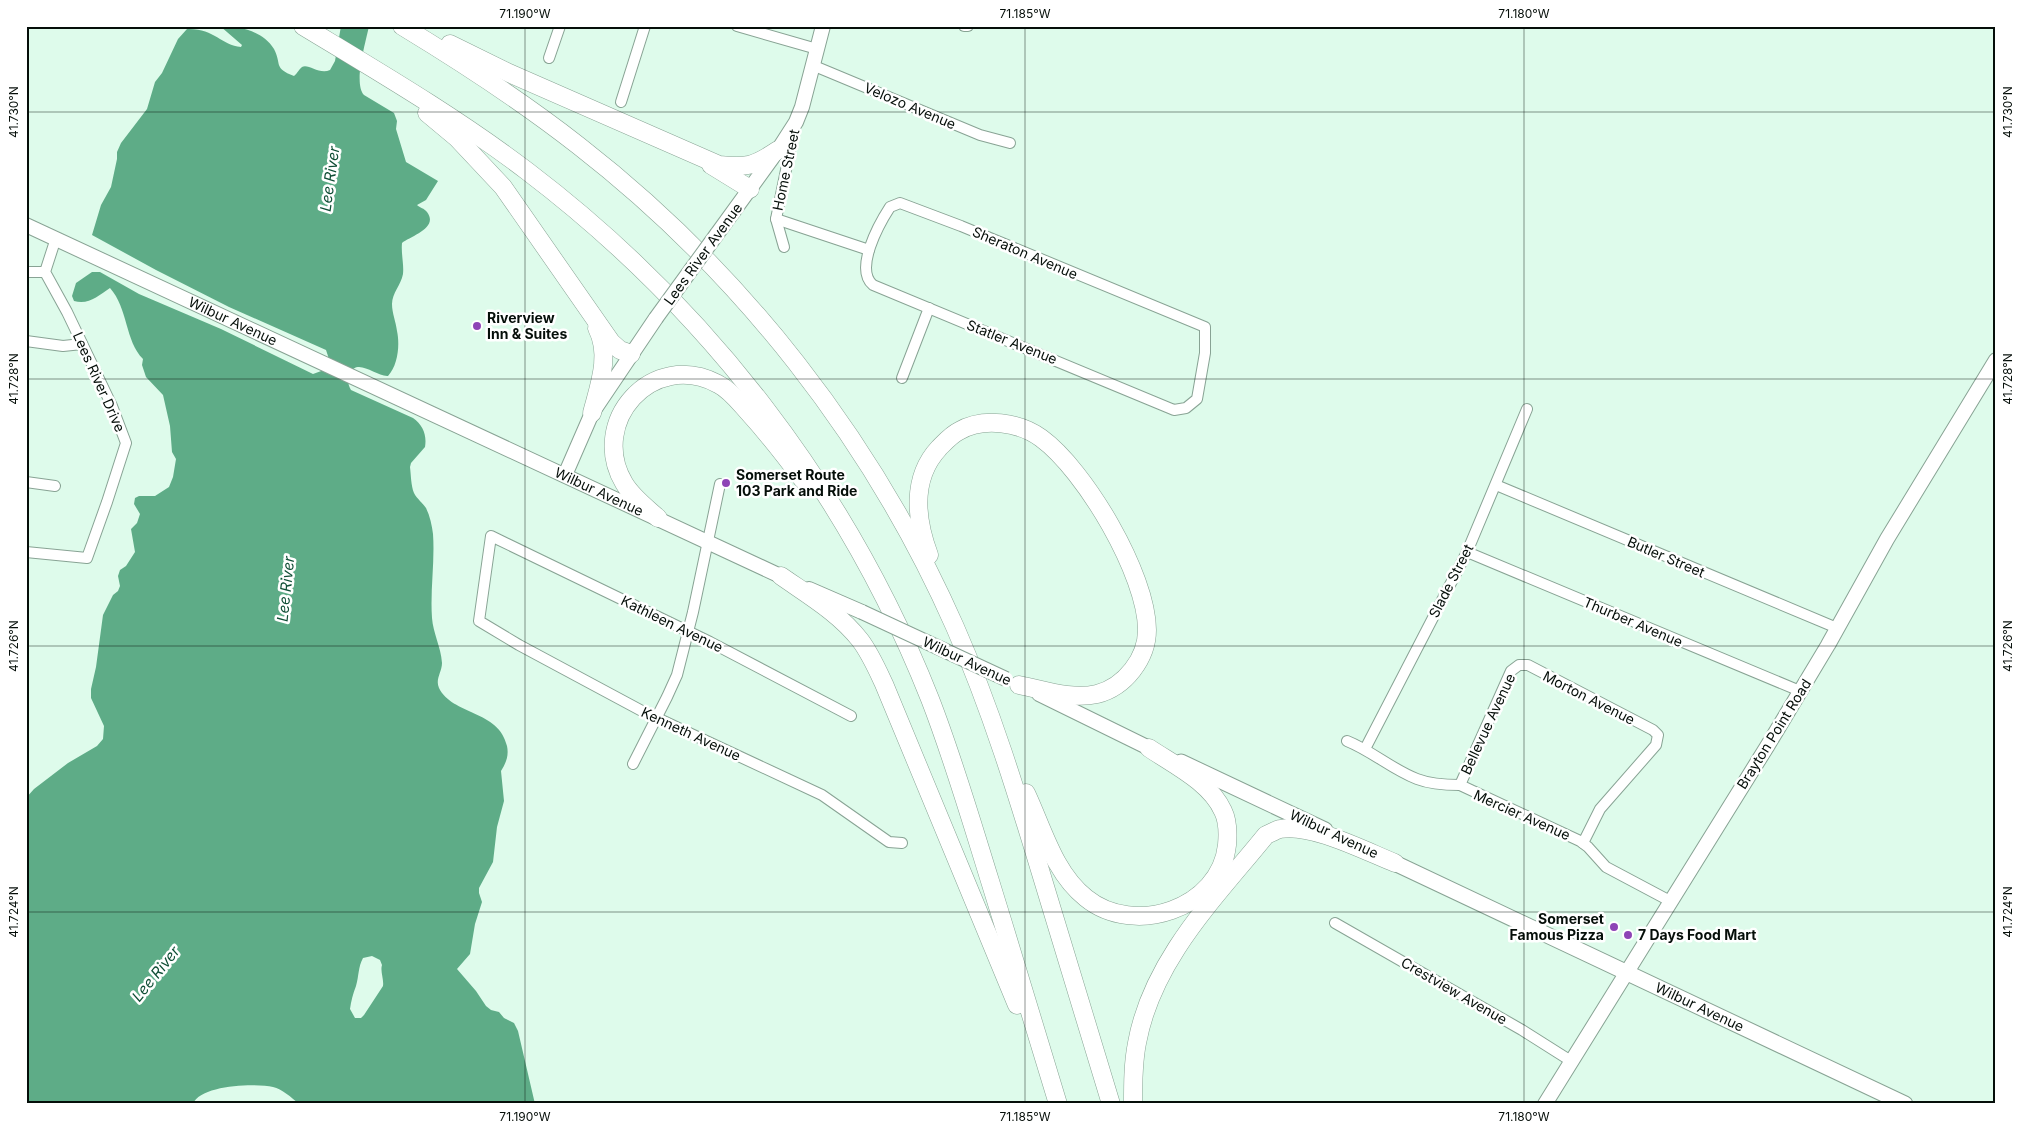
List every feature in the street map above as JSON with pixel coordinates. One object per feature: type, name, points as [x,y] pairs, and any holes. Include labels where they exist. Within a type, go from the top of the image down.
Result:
[{"type":"highway","points":[[303,26],[456,120],[534,177],[595,226],[659,286],[718,349],[773,418],[823,490],[867,565],[906,644],[940,724],[1058,1104]]},
{"type":"highway","points":[[402,26],[485,78],[580,147],[648,203],[731,286],[800,369],[857,448],[917,549],[955,628]]},
{"type":"highway","points":[[411,26],[509,73],[719,165],[742,166],[758,164],[778,150]]},
{"type":"highway","points":[[376,70],[457,138],[504,187],[611,342],[631,354]]},
{"type":"highway","points":[[682,148],[750,189]]},
{"type":"highway","points":[[589,312],[599,332],[603,353],[602,373],[592,413]]},
{"type":"highway","points":[[658,518],[624,483],[615,459],[615,435],[624,408],[643,386],[655,379],[681,374],[694,375],[720,385],[736,398],[789,461],[867,565]]},
{"type":"highway","points":[[1013,682],[1068,695],[1097,694],[1127,677],[1135,667],[1145,646],[1147,630],[1142,597],[1123,548],[1078,476],[1042,438],[1016,425],[986,423],[959,430],[933,455],[922,475],[918,498],[922,532],[955,628],[988,710],[1064,876],[1084,897],[1095,905],[1118,914],[1134,916],[1162,913],[1188,903],[1204,892],[1217,876],[1226,853],[1227,824],[1223,811],[1214,798],[1204,786],[1149,748]]},
{"type":"highway","points":[[781,576],[825,606],[849,629],[859,639],[876,668],[1058,1104]]},
{"type":"highway","points":[[988,710],[1025,821],[1111,1104]]},
{"type":"highway","points":[[1133,1104],[1137,1042],[1147,1008],[1160,978],[1188,931],[1266,835],[1279,829],[1300,829],[1317,832],[1395,863]]},
{"type":"main road","name":"Lees River Avenue","points":[[565,475],[592,413],[656,318],[778,150],[796,122],[802,107],[823,26]]},
{"type":"main road","name":"Wilbur Avenue","points":[[26,224],[781,576],[1013,682],[1905,1104]]},
{"type":"main road","name":"Brayton Point Road","points":[[1545,1104],[1800,691],[1887,539],[1996,360]]},
{"type":"street","points":[[549,58],[560,26]]},
{"type":"street","points":[[621,102],[646,26]]},
{"type":"street","points":[[737,26],[817,49]]},
{"type":"street","name":"Velozo Avenue","points":[[812,64],[980,135],[1010,143]]},
{"type":"street","name":"Home Street","points":[[784,247],[776,219],[796,122]]},
{"type":"street","name":"Sheraton Avenue","points":[[869,250],[890,207],[900,203],[907,204],[1205,327],[1205,353],[1199,391],[1197,399],[1186,408]]},
{"type":"street","points":[[776,219],[869,250]]},
{"type":"street","points":[[26,272],[45,272],[56,238]]},
{"type":"street","name":"Statler Avenue","points":[[869,250],[866,268],[869,282],[883,290],[1174,410],[1186,408]]},
{"type":"street","name":"Lees River Drive","points":[[26,552],[87,558],[126,443],[112,406],[45,272]]},
{"type":"street","points":[[902,378],[929,308]]},
{"type":"street","points":[[26,341],[63,346],[82,344]]},
{"type":"street","name":"Slade Street","points":[[1365,748],[1467,552],[1527,409]]},
{"type":"street","points":[[26,482],[55,486]]},
{"type":"street","points":[[632,764],[677,675],[720,484]]},
{"type":"street","name":"Butler Street","points":[[1496,485],[1837,628]]},
{"type":"street","name":"Kenneth Avenue","points":[[491,536],[480,621],[519,645],[656,718],[822,795],[889,842],[902,843]]},
{"type":"street","name":"Kathleen Avenue","points":[[491,536],[775,674],[851,716]]},
{"type":"street","name":"Thurber Avenue","points":[[1467,552],[1800,691]]},
{"type":"street","name":"Morton Avenue","points":[[1519,664],[1528,666],[1653,730],[1658,735],[1656,744],[1600,809],[1583,843]]},
{"type":"street","name":"Bellevue Avenue","points":[[1460,785],[1510,670],[1519,664]]},
{"type":"street","name":"Mercier Avenue","points":[[1347,741],[1365,748],[1415,778],[1442,785],[1460,785],[1583,843],[1606,867],[1670,901]]},
{"type":"street","name":"Crestview Avenue","points":[[1335,923],[1506,1021],[1571,1061]]},
{"type":"water","name":"Lee River","points":[[220,26],[243,29],[264,38],[274,49],[283,71],[294,76],[304,66],[322,71],[330,70],[335,61],[341,26],[369,26],[360,72],[361,89],[364,95],[394,113],[397,121],[396,129],[406,162],[438,181],[426,200],[417,205],[427,212],[430,218],[427,227],[402,243],[403,274],[393,296],[392,304],[398,342],[394,366],[388,376],[357,367],[350,374],[348,382],[351,390],[413,418],[424,431],[425,447],[411,463],[410,467],[414,493],[426,508],[433,534],[432,618],[442,663],[438,685],[445,697],[495,726],[502,734],[507,746],[507,759],[501,771],[504,801],[497,827],[493,862],[479,888],[482,902],[475,924],[470,954],[457,969],[486,1006],[491,1010],[499,1012],[504,1018],[514,1023],[518,1031],[535,1104],[299,1104],[276,1088],[254,1085],[217,1089],[198,1098],[193,1104],[26,1104],[26,798],[34,789],[68,763],[97,746],[103,739],[104,726],[91,698],[91,689],[103,615],[120,586],[118,576],[120,570],[126,566],[135,552],[131,529],[137,523],[140,514],[134,504],[135,498],[139,496],[155,496],[169,487],[176,459],[172,452],[170,426],[163,395],[146,377],[142,365],[143,359],[133,343],[116,296],[110,288],[89,301],[74,301],[72,296],[76,283],[92,272],[100,272],[139,294],[221,329],[313,374],[324,370],[329,359],[326,350],[229,307],[92,235],[101,205],[111,187],[117,152],[121,143],[147,109],[155,82],[162,73],[178,39],[187,29],[196,29],[211,34],[234,46],[241,47],[242,45]],"holes":[[[372,956],[380,960],[383,986],[364,1015],[361,1018],[355,1018],[350,1009],[361,961],[363,958]]]},
{"type":"place","name":"Riverview Inn & Suites","points":[[477,326]]},
{"type":"place","name":"Somerset Route 103 Park and Ride","points":[[726,483]]},
{"type":"place","name":"Somerset Famous Pizza","points":[[1614,927]]},
{"type":"place","name":"7 Days Food Mart","points":[[1628,935]]}]
